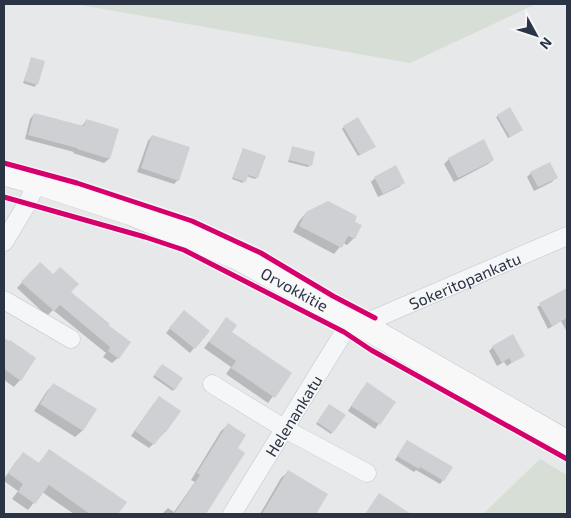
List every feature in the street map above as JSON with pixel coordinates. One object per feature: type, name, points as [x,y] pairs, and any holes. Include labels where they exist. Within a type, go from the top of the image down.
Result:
[{"type":"street","name":"Orvokkitie","points":[[4,173],[132,213],[239,258],[362,325],[567,443]]},
{"type":"street","points":[[4,242],[27,204],[36,182]]},
{"type":"street","name":"Sokeritopankatu","points":[[362,325],[567,236]]},
{"type":"street","points":[[4,300],[71,339]]},
{"type":"street","name":"Helenankatu","points":[[232,514],[344,332],[362,325]]},
{"type":"street","points":[[212,384],[285,429],[367,473]]},
{"type":"shaded area","points":[[75,4],[536,4],[410,63]]},
{"type":"shaded area","points":[[540,459],[567,475],[567,514],[483,514]]},
{"type":"building","points":[[31,57],[45,61],[38,85],[24,81]]},
{"type":"building","points":[[510,107],[523,130],[510,137],[497,115]]},
{"type":"building","points":[[34,113],[84,126],[86,119],[119,129],[110,159],[28,135]]},
{"type":"building","points":[[358,117],[376,147],[360,155],[343,126]]},
{"type":"building","points":[[152,135],[190,147],[179,181],[141,168]]},
{"type":"building","points":[[484,139],[494,160],[458,178],[448,158]]},
{"type":"building","points":[[292,146],[315,152],[312,166],[289,160]]},
{"type":"building","points":[[243,148],[266,156],[258,178],[248,175],[246,182],[233,178]]},
{"type":"building","points":[[550,162],[558,178],[538,187],[530,172]]},
{"type":"building","points":[[396,165],[405,183],[383,194],[374,177]]},
{"type":"building","points":[[328,201],[357,216],[355,222],[362,225],[355,239],[348,236],[342,248],[299,226],[306,212]]},
{"type":"building","points":[[40,262],[53,274],[60,267],[79,284],[71,292],[110,324],[108,325],[131,342],[119,359],[108,351],[110,347],[60,305],[54,311],[21,282]]},
{"type":"building","points":[[567,288],[567,318],[552,326],[539,303]]},
{"type":"building","points":[[184,310],[210,331],[195,349],[169,328]]},
{"type":"building","points":[[226,317],[237,325],[232,332],[292,373],[275,398],[231,368],[236,361],[209,342]]},
{"type":"building","points":[[513,334],[525,356],[512,363],[509,358],[502,363],[492,346]]},
{"type":"building","points":[[4,338],[36,358],[21,381],[4,369]]},
{"type":"building","points":[[162,364],[183,378],[175,390],[154,375]]},
{"type":"building","points":[[367,382],[396,402],[380,425],[351,406]]},
{"type":"building","points":[[53,383],[97,409],[83,431],[40,404]]},
{"type":"building","points":[[159,396],[181,411],[154,445],[135,431]]},
{"type":"building","points":[[329,404],[346,415],[333,433],[317,422]]},
{"type":"building","points":[[228,423],[246,435],[238,448],[245,453],[206,514],[174,514],[200,475],[197,473]]},
{"type":"building","points":[[407,440],[453,467],[444,481],[397,456]]},
{"type":"building","points":[[49,449],[127,502],[118,514],[90,514],[49,485],[35,504],[18,492],[23,484],[8,473],[23,452],[39,463]]},
{"type":"building","points":[[288,470],[328,494],[316,514],[262,514]]},
{"type":"building","points":[[379,493],[411,514],[365,514]]},
{"type":"cycle path","points":[[4,163],[77,183],[192,221],[261,253],[333,296],[375,318]]},
{"type":"cycle path","points":[[4,197],[184,250],[344,332],[371,350],[567,459]]}]
